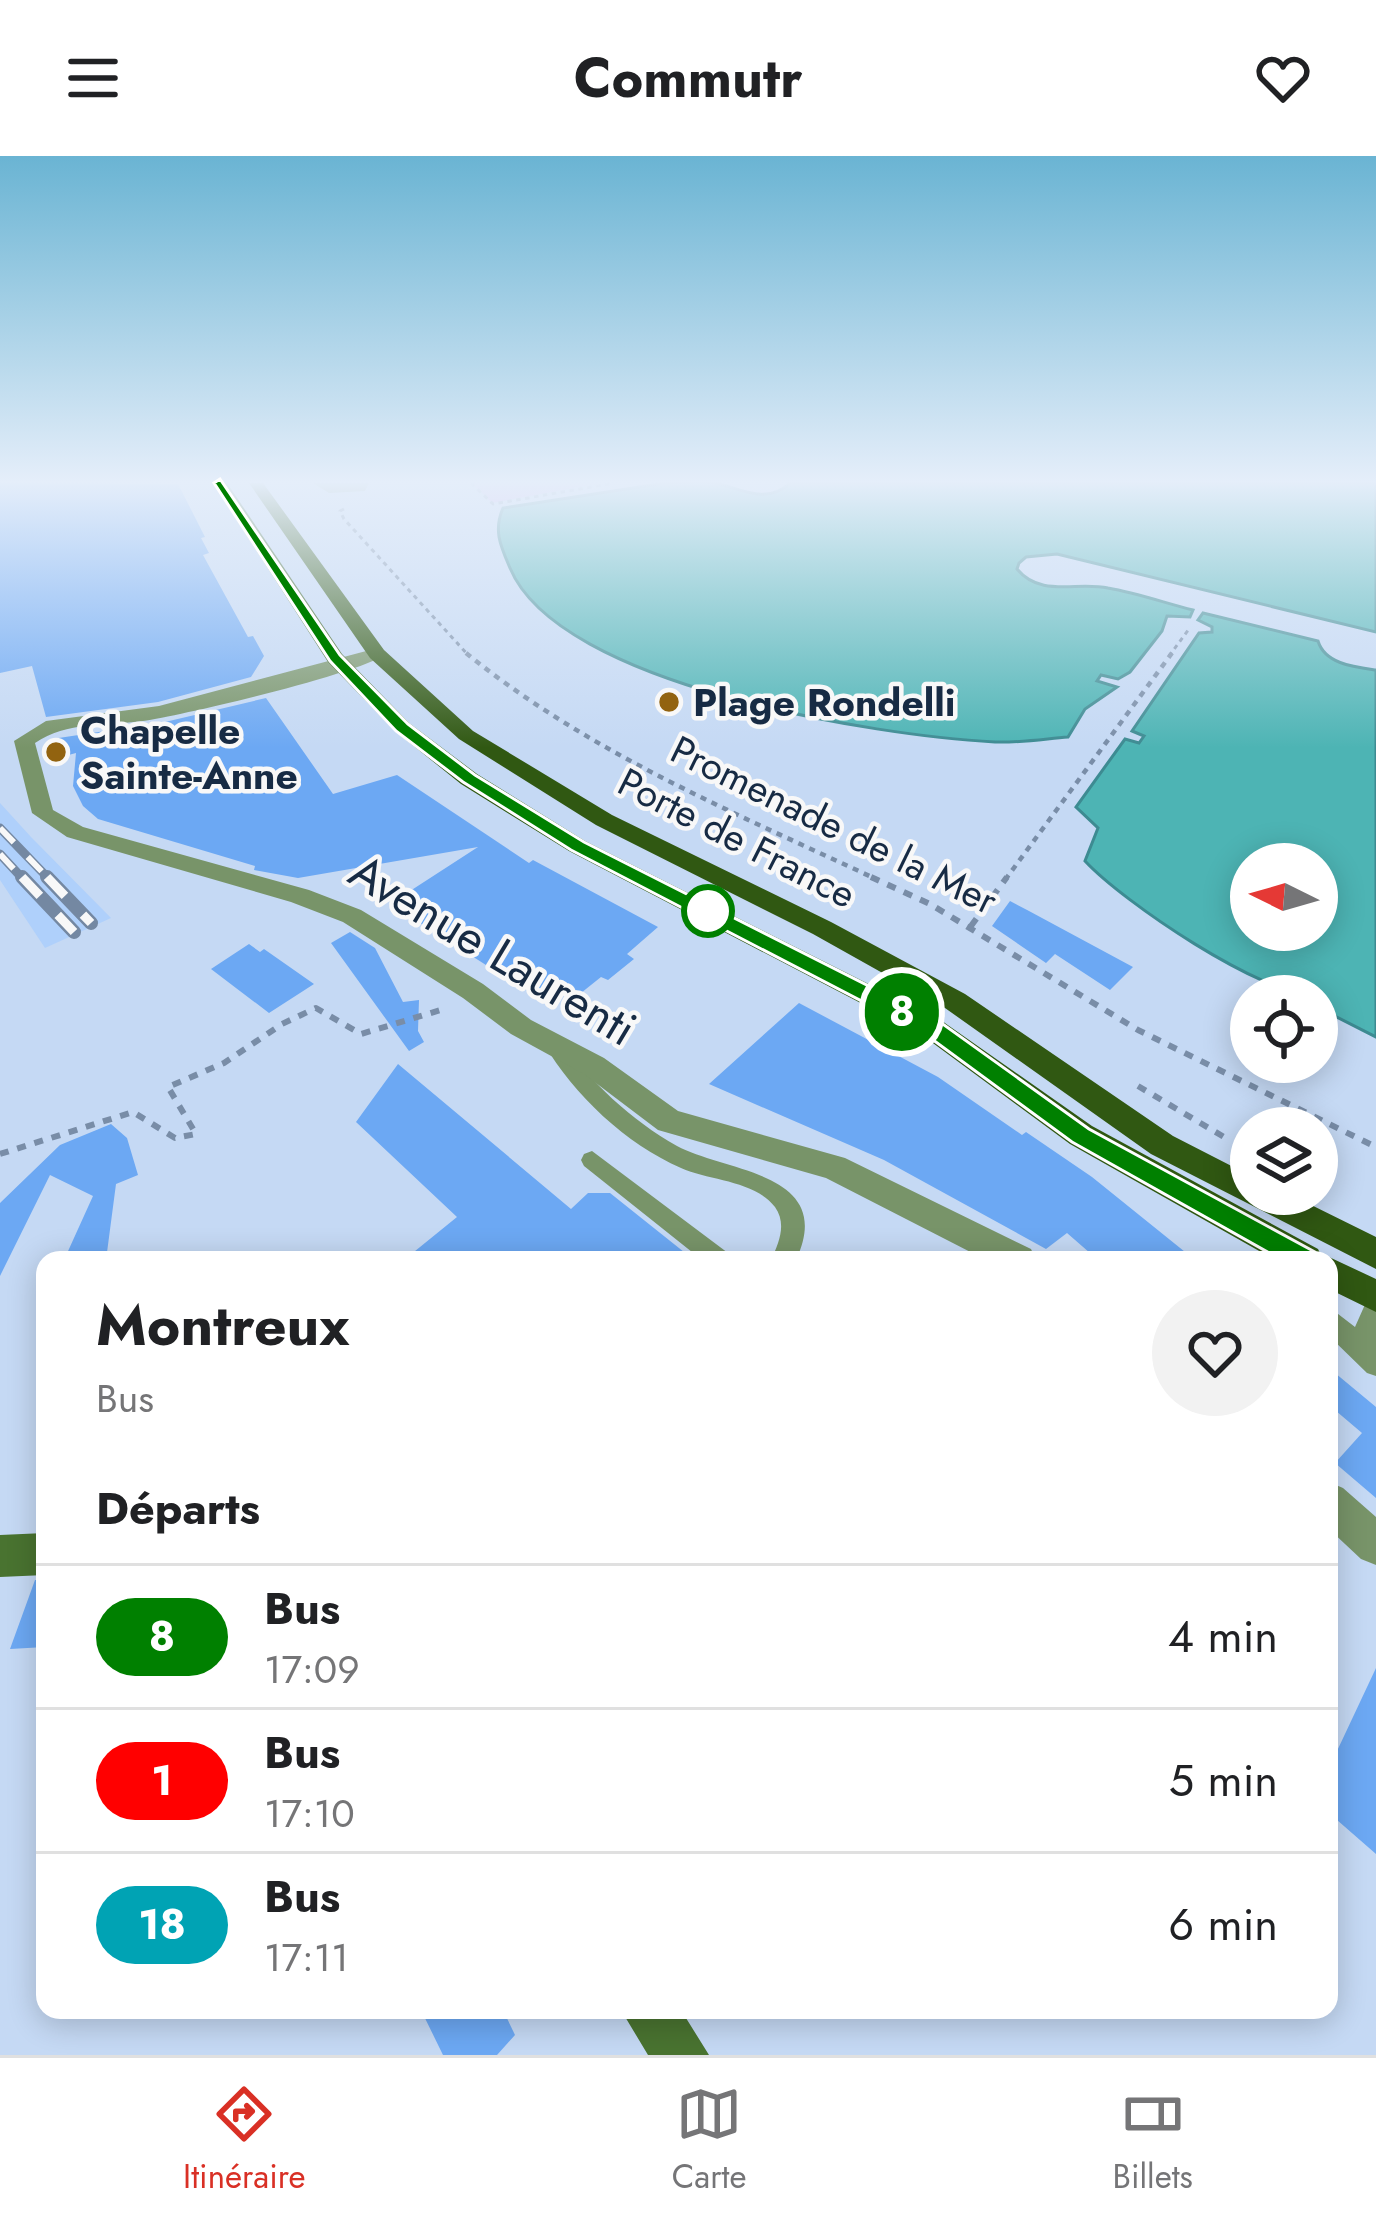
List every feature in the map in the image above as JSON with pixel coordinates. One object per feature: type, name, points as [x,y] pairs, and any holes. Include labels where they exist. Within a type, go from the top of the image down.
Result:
[{"type":"main road","name":"Porte de France","points":[[278,572],[340,665],[402,727],[518,812],[932,1028],[1081,1136],[1270,1249]]},
{"type":"main road","name":"Porte de France","points":[[319,572],[377,654],[466,735],[604,820],[808,920],[955,1001],[1162,1145],[1230,1180]]},
{"type":"main road","name":"Porte de France","points":[[1299,1215],[1376,1254]]},
{"type":"main road","points":[[1338,1277],[1376,1296]]},
{"type":"street","name":"Avenue Laurenti","points":[[377,654],[154,713],[56,724],[34,731],[24,741],[34,817],[300,896],[352,916],[473,991],[521,1027],[594,1066],[669,1120],[834,1167],[1001,1251]]},
{"type":"street","points":[[1338,1510],[1376,1544]]},
{"type":"street","points":[[0,1556],[36,1554]]},
{"type":"street","points":[[654,2019],[682,2055]]},
{"type":"lane","points":[[554,1044],[570,1073],[660,1145],[685,1161],[778,1194],[791,1214],[788,1251]]},
{"type":"lane","points":[[592,1160],[708,1251]]},
{"type":"lane","points":[[1368,1357],[1376,1308]]},
{"type":"lane","points":[[1338,1328],[1368,1357]]},
{"type":"path","name":"Promenade de la Mer","points":[[392,572],[466,653],[521,697],[665,781],[971,926],[1138,1030],[1376,1147]]},
{"type":"path","points":[[971,926],[1189,629]]},
{"type":"path","points":[[0,1154],[134,1112],[175,1138],[196,1133],[168,1088],[234,1058],[267,1030],[298,1013],[316,1008],[361,1034],[394,1022],[431,1018],[473,991]]},
{"type":"path","points":[[1127,1080],[1230,1140]]},
{"type":"shaded area","points":[[513,572],[1020,572],[1048,586],[1096,586],[1193,610],[1190,617],[1167,616],[1162,631],[1130,672],[1118,679],[1101,675],[1097,681],[1117,687],[1085,709],[1068,737],[995,742],[877,729],[727,697],[654,673],[590,644],[540,609]]},
{"type":"shaded area","points":[[1129,572],[1376,572],[1376,632]]},
{"type":"shaded area","points":[[1203,613],[1318,641],[1334,659],[1376,670],[1376,1037],[1338,1018],[1338,975],[1251,975],[1161,922],[1085,861],[1098,828],[1076,807],[1125,739],[1139,743],[1144,736],[1132,731],[1199,633],[1212,632],[1212,627],[1198,620]]},
{"type":"shaded area","points":[[0,803],[111,918],[45,948],[0,880]]},
{"type":"building","points":[[0,572],[212,572],[248,637],[253,636],[264,656],[251,677],[158,702],[46,717],[32,666],[0,673]]},
{"type":"building","points":[[266,698],[333,794],[397,775],[529,863],[533,860],[658,927],[627,954],[634,959],[608,980],[601,977],[581,993],[572,988],[549,1005],[390,904],[478,847],[298,878],[254,870],[255,866],[98,819],[83,806],[73,786],[76,753],[57,758],[52,739],[165,722]]},
{"type":"building","points":[[1010,901],[1133,967],[1110,990],[1055,954],[1046,963],[992,926]]},
{"type":"building","points":[[350,932],[375,948],[403,1002],[419,1000],[418,1031],[424,1042],[409,1051],[331,943]]},
{"type":"building","points":[[249,944],[260,952],[264,949],[314,984],[269,1013],[211,969]]},
{"type":"building","points":[[799,1003],[938,1077],[1022,1135],[1026,1132],[1092,1177],[1184,1251],[1088,1251],[1067,1233],[1046,1249],[884,1160],[709,1084]]},
{"type":"building","points":[[398,1064],[571,1209],[588,1193],[610,1193],[683,1251],[415,1251],[457,1217],[356,1122]]},
{"type":"building","points":[[111,1124],[127,1138],[138,1175],[116,1184],[107,1251],[68,1251],[93,1196],[50,1175],[0,1276],[0,1203],[60,1145]]},
{"type":"building","points":[[1338,1375],[1376,1407],[1376,1498],[1338,1466],[1362,1433],[1338,1413]]},
{"type":"building","points":[[35,1580],[36,1580],[36,1648],[10,1649]]},
{"type":"building","points":[[1376,1668],[1376,1854],[1338,1821],[1338,1749]]},
{"type":"building","points":[[425,2019],[507,2019],[515,2035],[497,2055],[443,2055]]},
{"type":"railway","points":[[0,828],[50,880]]},
{"type":"railway","points":[[0,854],[24,880]]},
{"type":"railway","points":[[22,877],[74,932]]},
{"type":"railway","points":[[47,877],[91,923]]},
{"type":"bus line","name":"8","points":[[278,572],[335,658],[362,689],[402,727],[518,812],[932,1028],[1081,1136],[1289,1251]]},
{"type":"place","name":"Plage Rondelli","points":[[669,702]]},
{"type":"place","name":"Chapelle Sainte-Anne","points":[[56,752]]}]
